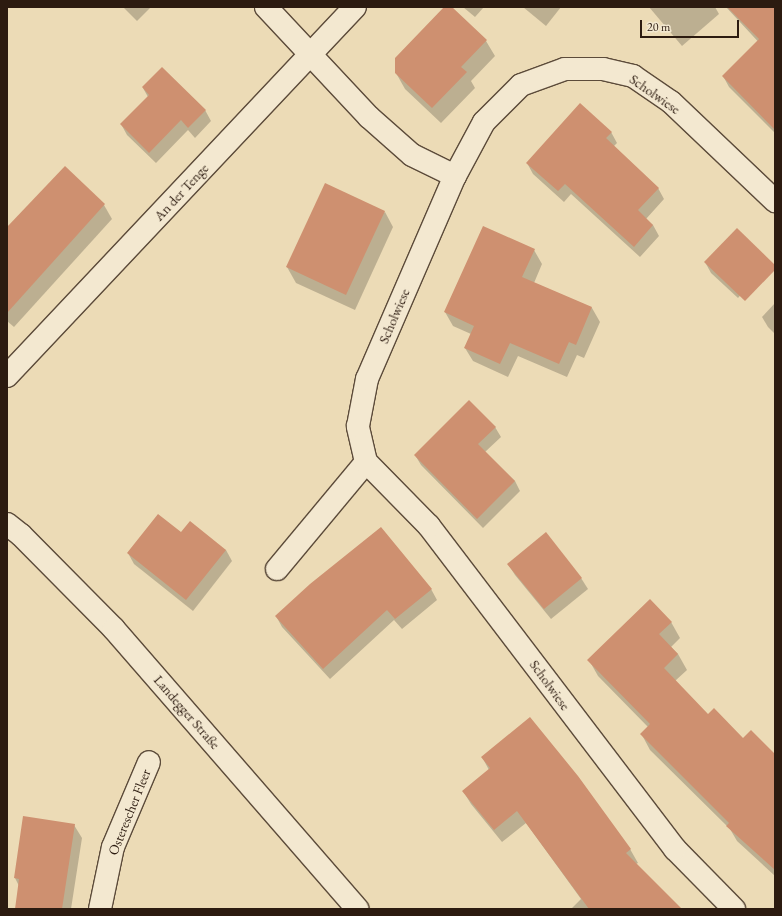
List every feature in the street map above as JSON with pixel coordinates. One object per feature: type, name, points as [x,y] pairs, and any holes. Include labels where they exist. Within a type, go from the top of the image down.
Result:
[{"type":"street","points":[[266,7],[312,54],[369,117],[412,154],[455,176]]},
{"type":"street","name":"An der Tenge","points":[[7,376],[355,7]]},
{"type":"street","name":"Scholwiese","points":[[734,909],[675,850],[430,526],[366,462],[358,426],[367,379],[455,176],[484,122],[521,85],[565,69],[603,69],[633,76],[671,102],[775,201]]},
{"type":"street","points":[[277,569],[366,462]]},
{"type":"street","name":"Landegger Straße","points":[[7,524],[21,535],[114,629],[357,909]]},
{"type":"street","name":"Osterescher Fleer","points":[[100,909],[113,847],[149,762]]},
{"type":"building","points":[[444,7],[452,7],[487,40],[461,67],[467,72],[432,108],[395,73],[395,58]]},
{"type":"building","points":[[727,7],[775,7],[775,130],[722,76],[759,39]]},
{"type":"building","points":[[162,67],[206,110],[188,128],[181,120],[149,153],[120,124],[149,95],[142,87]]},
{"type":"building","points":[[580,103],[612,132],[606,138],[659,188],[638,210],[653,225],[634,247],[565,184],[558,191],[526,163]]},
{"type":"building","points":[[65,166],[105,204],[7,313],[7,227]]},
{"type":"building","points":[[325,183],[385,211],[346,295],[286,267]]},
{"type":"building","points":[[483,226],[535,249],[522,277],[592,307],[576,345],[569,342],[559,364],[510,343],[500,364],[464,348],[474,326],[444,312]]},
{"type":"building","points":[[737,228],[775,265],[775,270],[745,301],[704,262]]},
{"type":"building","points":[[469,400],[496,427],[478,444],[515,481],[477,519],[414,455]]},
{"type":"building","points":[[158,514],[181,532],[190,521],[226,550],[186,600],[127,553]]},
{"type":"building","points":[[381,527],[432,589],[395,619],[387,610],[323,669],[275,616],[310,584]]},
{"type":"building","points":[[546,532],[582,578],[544,609],[507,564]]},
{"type":"building","points":[[650,599],[672,622],[659,634],[678,654],[664,668],[708,714],[714,708],[743,738],[751,730],[775,754],[775,870],[726,826],[729,823],[640,734],[650,724],[587,660]]},
{"type":"building","points":[[530,717],[578,776],[631,849],[626,853],[682,909],[589,909],[517,811],[494,830],[462,791],[490,768],[481,757]]},
{"type":"building","points":[[23,816],[75,824],[62,909],[15,909],[19,879],[14,878]]}]
